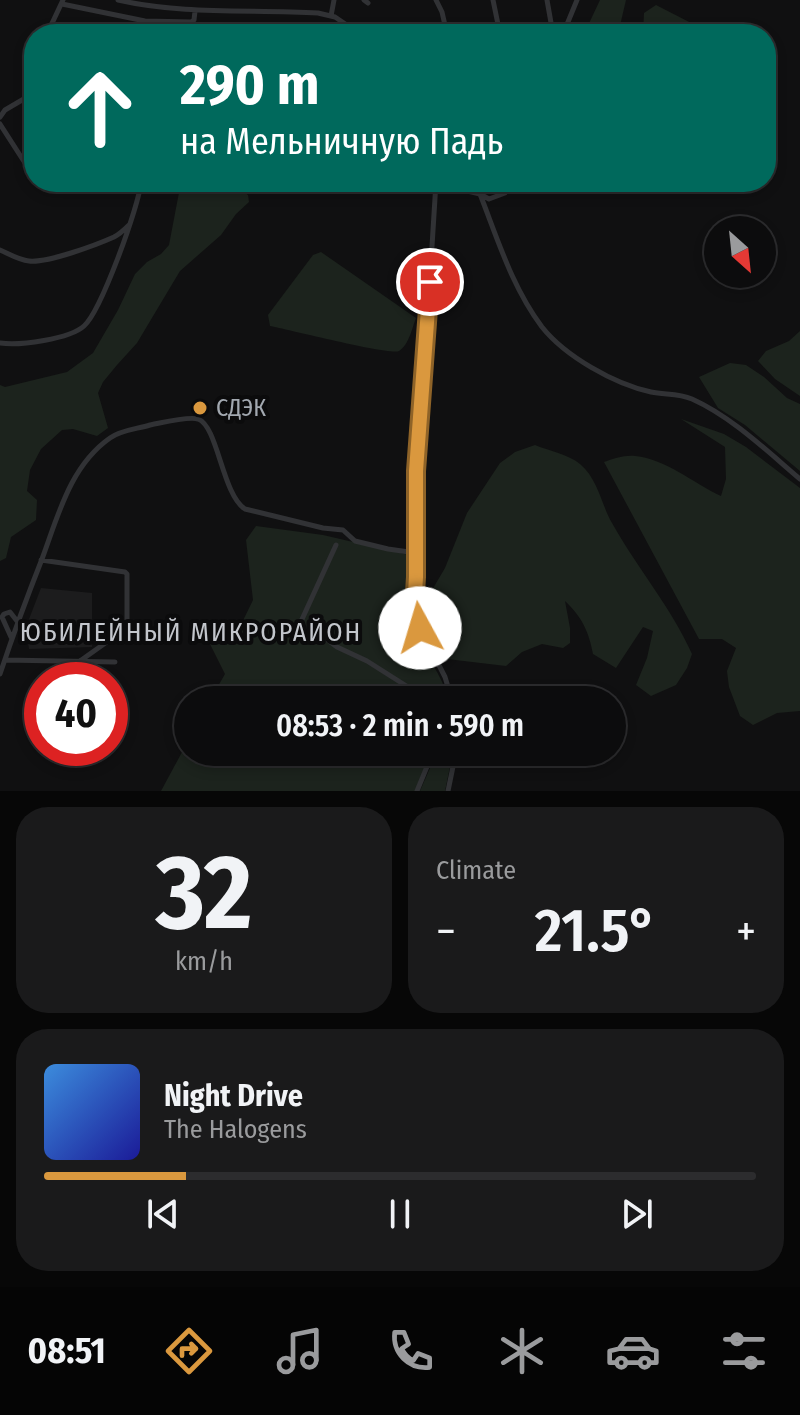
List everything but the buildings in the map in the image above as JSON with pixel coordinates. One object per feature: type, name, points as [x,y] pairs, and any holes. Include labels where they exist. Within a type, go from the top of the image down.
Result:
[{"type":"street","points":[[118,0],[162,8],[305,12],[331,16],[347,24]]},
{"type":"street","points":[[331,16],[334,0]]},
{"type":"street","points":[[436,0],[445,24]]},
{"type":"street","points":[[493,0],[498,24]]},
{"type":"street","points":[[547,0],[551,24]]},
{"type":"street","points":[[567,24],[577,0]]},
{"type":"street","points":[[52,24],[63,2],[145,21],[191,22],[195,10]]},
{"type":"street","points":[[0,117],[5,110],[24,99]]},
{"type":"street","points":[[0,124],[24,161]]},
{"type":"street","points":[[0,343],[29,343],[66,334],[86,324],[115,265],[140,192]]},
{"type":"street","points":[[435,192],[417,459],[414,609],[448,686]]},
{"type":"street","points":[[472,192],[489,199],[506,192]]},
{"type":"street","points":[[480,194],[513,281],[543,328],[558,343],[582,361],[624,383],[648,391],[678,394],[703,405],[800,479]]},
{"type":"street","points":[[0,250],[29,261],[44,259],[89,247],[116,236],[129,225]]},
{"type":"street","points":[[0,674],[11,637],[74,478],[99,447],[119,433],[160,423],[200,420],[205,423],[239,506],[323,528],[343,530],[355,541],[416,553]]},
{"type":"street","points":[[336,545],[298,628],[325,638],[406,686]]},
{"type":"street","points":[[41,560],[127,574],[125,629],[80,661]]},
{"type":"street","points":[[11,637],[2,617],[10,612],[17,622]]},
{"type":"street","points":[[5,660],[115,662]]},
{"type":"street","points":[[417,791],[427,766]]},
{"type":"street","points":[[448,791],[453,766]]},
{"type":"shaded area","points":[[600,0],[626,0],[620,24],[589,24]]},
{"type":"shaded area","points":[[656,5],[693,24],[643,24],[644,13]]},
{"type":"shaded area","points":[[179,192],[244,192],[248,195],[249,202],[221,235],[180,271],[137,343],[103,382],[98,393],[108,428],[97,436],[73,429],[62,430],[41,449],[30,470],[27,491],[37,500],[36,520],[11,537],[6,558],[0,561],[0,385],[5,387],[67,372],[93,353],[135,274],[169,245]]},
{"type":"shaded area","points":[[321,252],[416,318],[408,341],[399,351],[378,350],[270,326],[268,315],[313,255]]},
{"type":"shaded area","points":[[800,331],[800,396],[775,379],[758,361],[766,351],[789,341]]},
{"type":"shaded area","points":[[730,363],[746,365],[787,398],[800,404],[800,471],[745,425],[718,408],[699,377]]},
{"type":"shaded area","points":[[681,419],[724,434],[800,488],[800,711],[777,713],[753,725],[740,716],[729,687],[727,671],[736,648],[722,639],[699,639],[604,462],[627,456],[646,458],[721,496],[726,479],[725,447]]},
{"type":"shaded area","points":[[535,445],[575,461],[591,477],[612,523],[692,654],[676,685],[651,696],[636,685],[653,631],[643,627],[616,668],[593,654],[584,625],[565,601],[570,643],[563,648],[542,644],[522,652],[506,666],[447,659],[434,641],[422,607],[445,568],[467,513],[500,463],[515,452]]},
{"type":"shaded area","points":[[256,526],[323,535],[409,555],[413,622],[444,686],[218,686],[225,674],[209,642],[226,630],[236,635],[253,600],[246,540]]},
{"type":"shaded area","points":[[41,588],[92,593],[92,647],[29,649],[26,627]]},
{"type":"shaded area","points":[[174,766],[425,766],[415,791],[161,791]]},
{"type":"shaded area","points":[[450,766],[445,791],[420,791],[430,768]]},
{"type":"place","name":"СДЭК","points":[[200,408]]},
{"type":"district","name":"ЮБИЛЕЙНЫЙ МИКРОРАЙОН","points":[[191,632]]},
{"type":"route","points":[[420,628],[414,609],[416,471],[430,282]]}]
